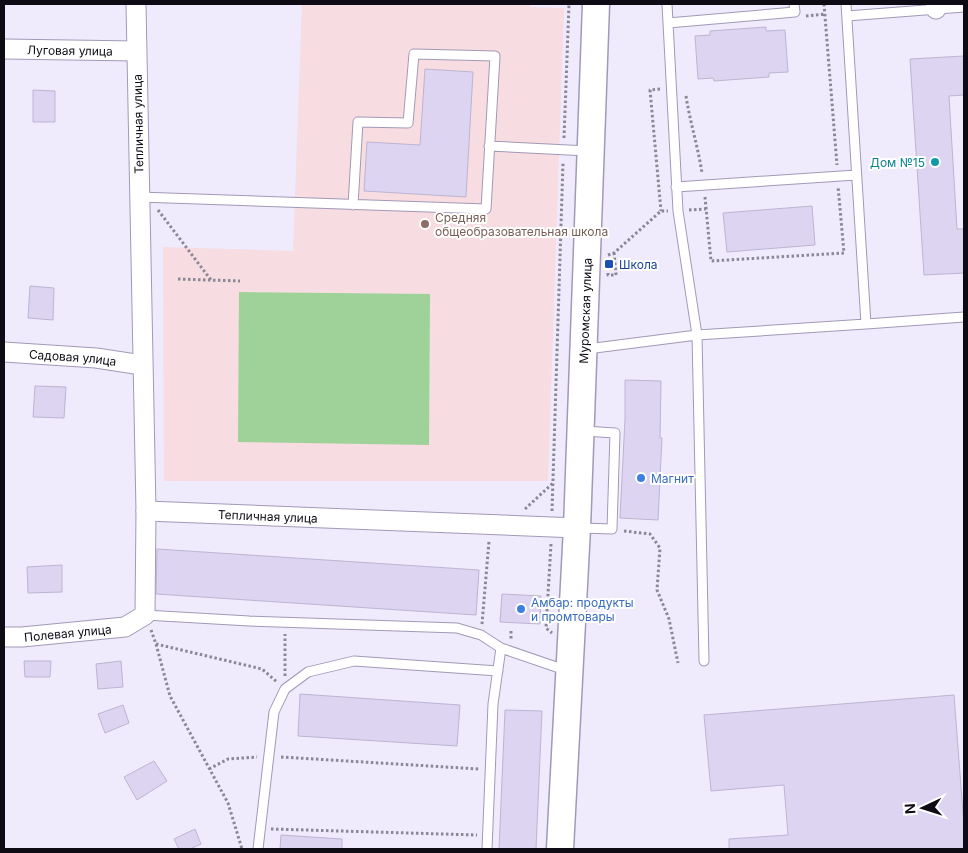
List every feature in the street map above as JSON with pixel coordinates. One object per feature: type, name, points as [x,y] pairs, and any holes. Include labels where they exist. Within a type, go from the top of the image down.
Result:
[{"type":"street","name":"Тепличная улица","points":[[136,4],[136,51],[144,198],[142,365],[146,511],[577,528]]},
{"type":"street","name":"Муромская улица","points":[[577,528],[596,4]]},
{"type":"street","name":"Луговая улица","points":[[4,49],[136,51]]},
{"type":"street","name":"Садовая улица","points":[[4,352],[96,358],[142,365]]},
{"type":"street","points":[[145,615],[146,511]]},
{"type":"street","points":[[560,849],[577,528]]},
{"type":"street","name":"Полевая улица","points":[[4,637],[125,627],[145,615]]},
{"type":"lane","points":[[667,4],[678,211],[696,335],[704,661]]},
{"type":"lane","points":[[668,23],[795,12],[794,4]]},
{"type":"lane","points":[[846,4],[866,324]]},
{"type":"lane","points":[[847,16],[936,6],[964,7]]},
{"type":"lane","points":[[144,198],[353,205],[486,209],[494,56],[414,54],[408,123],[358,122],[353,205]]},
{"type":"lane","points":[[489,146],[591,152]]},
{"type":"lane","points":[[676,188],[856,175]]},
{"type":"lane","points":[[584,349],[696,335],[964,317]]},
{"type":"lane","points":[[577,528],[612,529],[614,433],[581,431]]},
{"type":"lane","points":[[145,615],[457,628],[481,635],[501,648],[570,672]]},
{"type":"lane","points":[[487,849],[493,704],[501,648]]},
{"type":"lane","points":[[258,849],[274,712],[285,689],[308,672],[354,661],[498,671]]},
{"type":"path","points":[[555,636],[546,628],[552,527],[569,4]]},
{"type":"path","points":[[824,4],[844,253]]},
{"type":"path","points":[[661,211],[650,90],[671,89]]},
{"type":"path","points":[[144,198],[211,280]]},
{"type":"path","points":[[606,256],[614,253],[661,211],[706,209]]},
{"type":"path","points":[[607,266],[608,276],[616,275],[614,253]]},
{"type":"path","points":[[178,279],[240,281]]},
{"type":"path","points":[[481,635],[499,525],[553,482]]},
{"type":"path","points":[[612,529],[650,534],[660,548],[657,590],[669,619],[678,663]]},
{"type":"path","points":[[145,615],[156,644],[170,696],[228,803],[242,849]]},
{"type":"path","points":[[285,622],[285,689]]},
{"type":"path","points":[[156,644],[262,669],[285,689]]},
{"type":"path","points":[[209,769],[228,758],[269,756],[490,769]]},
{"type":"path","points":[[260,829],[488,836]]},
{"type":"shaded area","name":"Средняя общеобразовательная школа","points":[[302,4],[530,4],[530,7],[564,8],[548,481],[164,481],[163,247],[293,251]]},
{"type":"green space","points":[[239,292],[430,294],[429,445],[238,442]]},
{"type":"building","points":[[766,27],[766,31],[785,30],[788,72],[769,73],[769,77],[714,81],[713,78],[698,79],[695,36],[710,35],[710,31]]},
{"type":"building","name":"Дом №15","points":[[964,56],[964,95],[949,96],[957,229],[964,229],[964,273],[924,275],[910,59]]},
{"type":"building","points":[[425,69],[473,72],[466,197],[364,191],[367,142],[420,145]]},
{"type":"building","points":[[33,90],[55,91],[55,122],[33,122]]},
{"type":"building","points":[[812,206],[815,245],[727,252],[723,213]]},
{"type":"building","points":[[30,286],[54,288],[53,320],[28,318]]},
{"type":"building","name":"Магнит","points":[[625,380],[661,381],[660,438],[662,438],[658,520],[620,518]]},
{"type":"building","points":[[35,386],[66,387],[64,418],[33,417]]},
{"type":"building","points":[[157,549],[479,570],[476,615],[156,594]]},
{"type":"building","points":[[62,565],[62,592],[28,593],[27,567]]},
{"type":"building","name":"Амбар: продукты и промтовары","points":[[502,594],[541,596],[540,624],[500,622]]},
{"type":"building","points":[[24,661],[51,661],[50,677],[25,677]]},
{"type":"building","points":[[121,661],[123,687],[98,689],[96,664]]},
{"type":"building","points":[[300,694],[460,705],[457,746],[298,736]]},
{"type":"building","points":[[954,695],[964,849],[729,849],[729,839],[788,835],[784,785],[711,791],[704,715]]},
{"type":"building","points":[[123,705],[129,723],[105,733],[98,714]]},
{"type":"building","points":[[505,710],[542,711],[536,849],[499,849]]},
{"type":"building","points":[[154,761],[167,781],[137,800],[124,777]]},
{"type":"building","points":[[195,829],[201,844],[190,849],[179,849],[174,839]]},
{"type":"building","points":[[281,835],[342,839],[342,849],[280,849]]},
{"type":"place","name":"Дом №15","points":[[935,162]]},
{"type":"place","name":"Средняя общеобразовательная школа","points":[[425,224]]},
{"type":"place","name":"Школа","points":[[609,264]]},
{"type":"place","name":"Магнит","points":[[641,478]]},
{"type":"place","name":"Амбар: продукты и промтовары","points":[[521,609]]}]
